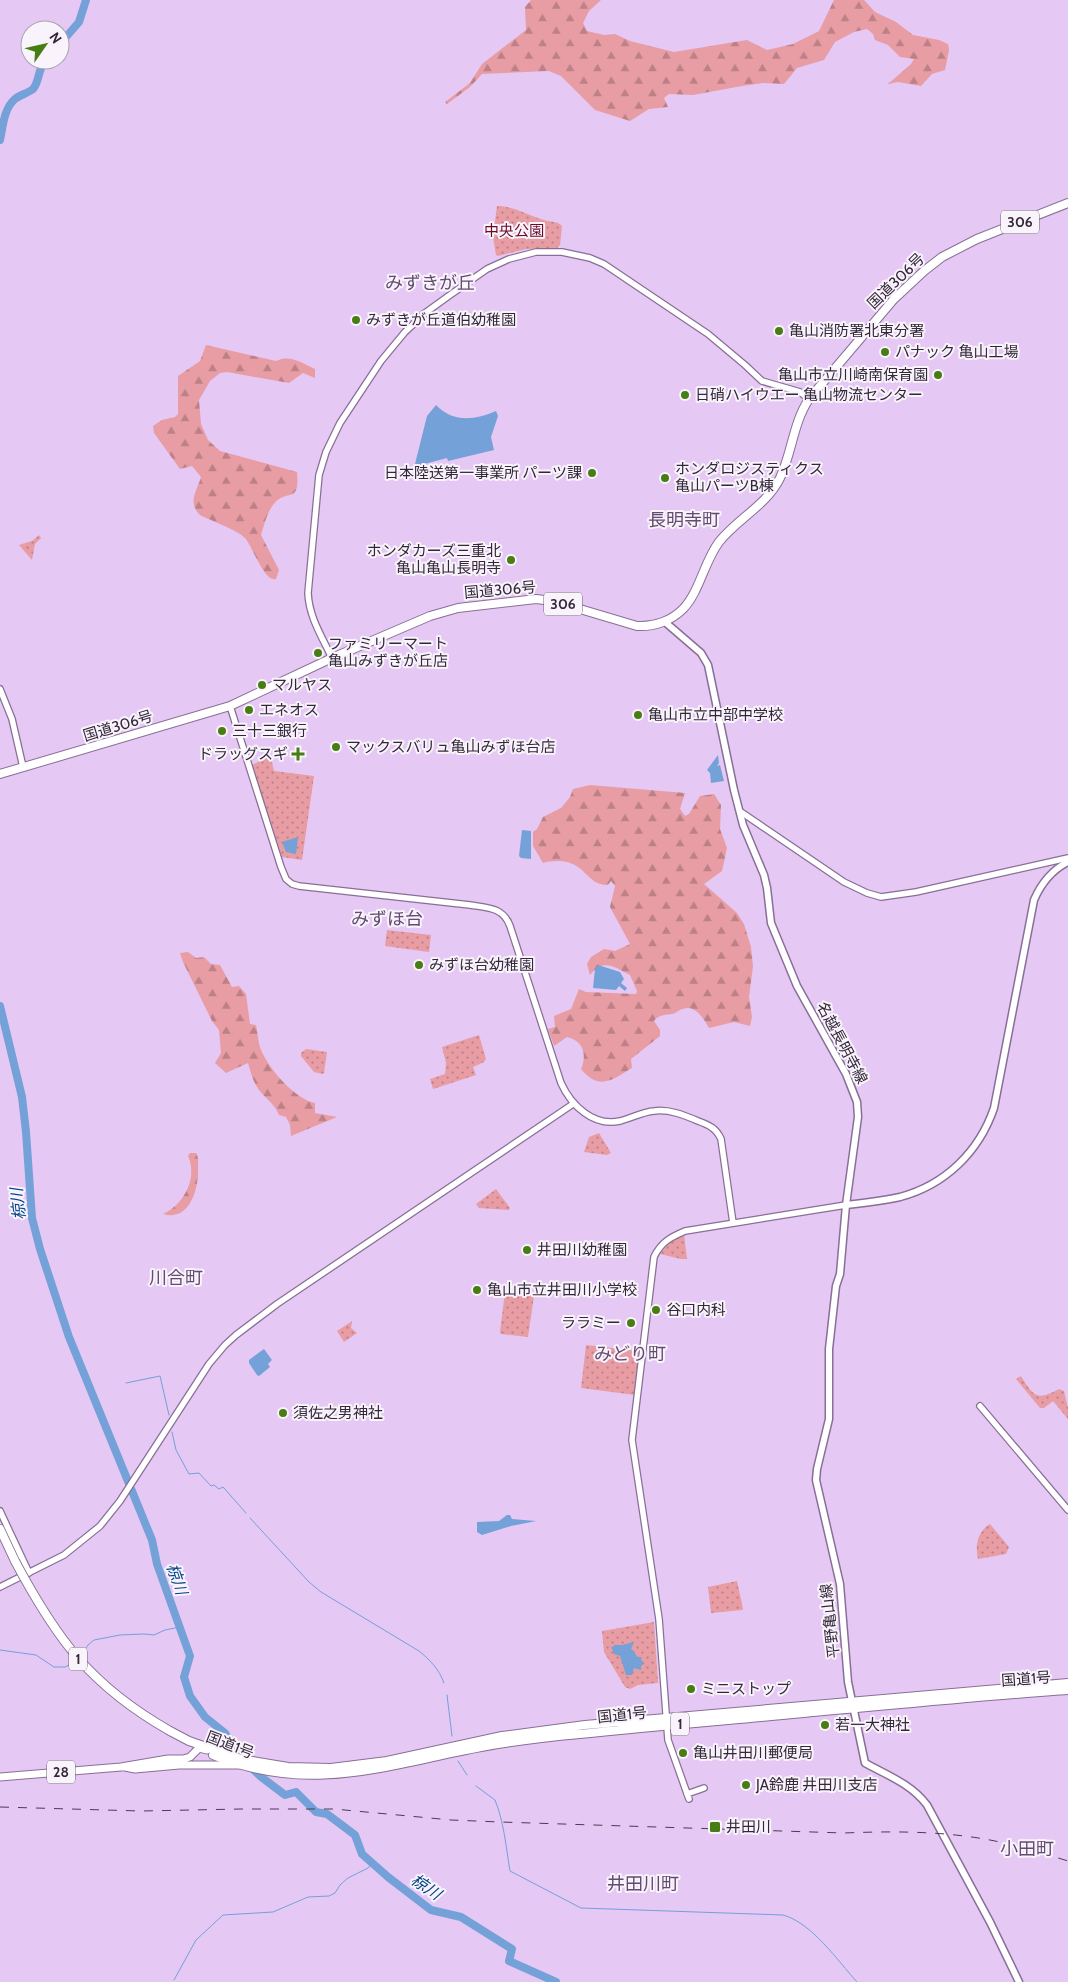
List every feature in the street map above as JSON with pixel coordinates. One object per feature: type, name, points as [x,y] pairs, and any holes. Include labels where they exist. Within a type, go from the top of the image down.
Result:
[{"type":"highway","name":"国道306号","points":[[0,774],[230,706],[332,658],[441,612],[458,608],[536,599],[553,601],[637,626],[649,626],[665,622],[683,609],[690,599],[706,564],[720,541],[764,500],[777,484],[783,472],[801,415],[809,399],[894,299],[924,271],[962,246],[1065,204]]},
{"type":"highway","name":"国道1号","points":[[0,1529],[37,1603],[76,1658],[130,1706],[199,1748],[240,1766],[295,1774],[348,1773],[403,1764],[504,1743],[666,1721]]},
{"type":"highway","name":"国道1号","points":[[189,1741],[230,1756],[288,1767],[331,1768],[369,1764],[502,1736],[586,1725],[666,1721],[852,1705],[1068,1683]]},
{"type":"highway","name":"国道1号","points":[[852,1705],[1068,1690]]},
{"type":"main road","name":"名越長明寺線","points":[[665,622],[701,653],[708,665],[734,790],[744,825],[764,875],[772,928],[798,986],[840,1060],[857,1102],[858,1117],[846,1205]]},
{"type":"main road","points":[[846,1205],[899,1197],[929,1186],[960,1165],[982,1136],[994,1108],[1034,900],[1046,881],[1068,860]]},
{"type":"main road","name":"平野亀山線","points":[[846,1205],[840,1274],[836,1286],[829,1349],[829,1419],[816,1480],[840,1584],[848,1682],[852,1705],[865,1763],[910,1787],[927,1805],[990,1922],[1019,1982]]},
{"type":"main road","points":[[199,1748],[230,1756]]},
{"type":"main road","name":"28","points":[[0,1777],[121,1767],[186,1758],[199,1748]]},
{"type":"main road","name":"28","points":[[121,1767],[135,1769],[179,1765],[240,1766]]},
{"type":"street","points":[[332,658],[312,618],[308,593],[316,493],[319,475],[329,443],[368,380],[405,332],[435,306],[498,263],[528,253],[552,251],[575,254],[597,261],[614,269],[708,334],[762,381],[782,385],[800,392],[809,399]]},
{"type":"street","points":[[0,689],[12,719],[23,767]]},
{"type":"street","points":[[230,706],[281,867],[289,882],[299,886],[470,905],[494,909],[503,913],[510,926],[560,1083],[566,1095],[573,1104],[588,1115],[603,1121],[619,1121],[646,1112],[665,1111],[685,1116],[715,1129],[721,1139],[733,1223]]},
{"type":"street","points":[[741,812],[844,882],[867,893],[881,897],[916,892],[1068,860]]},
{"type":"street","points":[[0,1587],[64,1555],[100,1526],[139,1474],[209,1364],[224,1345],[277,1304],[573,1104]]},
{"type":"street","points":[[704,1788],[688,1797],[668,1740],[659,1619],[632,1440],[653,1262],[658,1249],[672,1236],[685,1231],[846,1205]]},
{"type":"street","points":[[980,1406],[1068,1510]]},
{"type":"street","points":[[0,1511],[29,1572]]},
{"type":"green space","points":[[531,0],[601,0],[589,11],[583,23],[587,31],[604,35],[615,34],[630,41],[674,52],[747,40],[767,50],[793,44],[819,31],[834,0],[864,0],[875,12],[896,22],[913,35],[939,40],[948,44],[949,50],[945,70],[932,74],[921,86],[898,82],[888,84],[911,64],[914,59],[900,57],[888,45],[875,40],[873,34],[867,29],[854,32],[835,42],[824,60],[797,68],[784,84],[763,83],[693,95],[669,94],[664,98],[668,107],[649,109],[630,121],[595,110],[561,76],[549,71],[482,74],[470,87],[447,104],[445,102],[470,83],[482,64],[526,30],[525,7]]},
{"type":"green space","name":"中央公園","points":[[497,206],[515,209],[546,221],[560,224],[562,226],[560,245],[557,248],[526,249],[496,255],[493,237]]},
{"type":"green space","points":[[206,345],[276,361],[286,358],[291,359],[315,369],[315,378],[303,373],[289,383],[227,372],[220,373],[210,381],[199,400],[201,424],[208,440],[220,451],[297,472],[294,493],[283,497],[273,505],[267,515],[261,535],[279,570],[276,579],[267,575],[263,570],[248,542],[242,535],[200,515],[194,506],[194,496],[201,477],[192,466],[180,469],[154,433],[153,426],[162,420],[175,417],[178,414],[178,376],[200,361]]},
{"type":"green space","points":[[39,535],[41,538],[35,544],[32,560],[19,545],[32,541]]},
{"type":"green space","points":[[269,756],[274,771],[314,776],[302,860],[282,857],[252,765]]},
{"type":"green space","points":[[590,785],[685,793],[680,809],[685,816],[689,814],[700,796],[714,794],[721,805],[720,829],[727,848],[722,871],[704,884],[737,913],[744,924],[751,947],[753,966],[749,997],[752,1017],[750,1026],[734,1022],[709,1028],[699,1013],[687,1008],[681,1009],[674,1014],[660,1016],[654,1021],[660,1030],[660,1036],[631,1059],[632,1068],[612,1079],[600,1082],[588,1076],[581,1069],[584,1054],[580,1045],[567,1037],[554,1046],[548,1029],[555,1027],[554,1016],[571,1009],[579,989],[586,992],[636,994],[637,991],[630,975],[614,967],[604,965],[590,975],[587,964],[591,957],[604,949],[615,951],[630,944],[610,907],[615,886],[611,881],[608,885],[599,883],[570,863],[552,861],[543,863],[533,846],[533,832],[537,829],[543,817],[561,808],[570,797],[573,789]]},
{"type":"green space","points":[[387,930],[431,935],[429,952],[385,946]]},
{"type":"green space","points":[[188,952],[196,958],[204,957],[211,964],[220,965],[232,987],[239,986],[246,994],[250,1024],[256,1025],[262,1052],[284,1083],[299,1096],[315,1103],[315,1113],[337,1117],[291,1136],[290,1125],[286,1117],[279,1115],[273,1105],[259,1090],[248,1063],[226,1073],[215,1063],[221,1053],[219,1030],[212,1021],[183,962],[180,953]]},
{"type":"green space","points":[[479,1035],[486,1059],[484,1062],[473,1067],[476,1075],[433,1089],[430,1079],[445,1074],[446,1063],[442,1047]]},
{"type":"green space","points":[[306,1049],[327,1052],[324,1073],[314,1072],[301,1056],[301,1053]]},
{"type":"green space","points":[[599,1133],[611,1153],[607,1155],[584,1152],[589,1137]]},
{"type":"green space","points":[[190,1153],[196,1153],[198,1157],[197,1185],[191,1202],[180,1213],[172,1215],[163,1214],[177,1204],[187,1190],[191,1173],[191,1164],[188,1156]]},
{"type":"green space","points":[[496,1189],[510,1208],[509,1210],[479,1208],[476,1204]]},
{"type":"green space","points":[[684,1234],[687,1259],[660,1254],[669,1243]]},
{"type":"green space","points":[[505,1292],[534,1296],[528,1337],[501,1334]]},
{"type":"green space","points":[[352,1321],[351,1328],[357,1333],[344,1342],[337,1331]]},
{"type":"green space","points":[[586,1345],[639,1351],[635,1395],[581,1388]]},
{"type":"green space","points":[[1021,1376],[1029,1389],[1037,1395],[1046,1395],[1059,1389],[1064,1391],[1068,1408],[1068,1419],[1053,1401],[1044,1408],[1040,1408],[1016,1379]]},
{"type":"green space","points":[[990,1524],[1009,1547],[1006,1554],[978,1559],[978,1540],[982,1531]]},
{"type":"green space","points":[[737,1581],[743,1609],[711,1613],[708,1587]]},
{"type":"green space","points":[[654,1622],[658,1683],[638,1685],[630,1689],[625,1687],[604,1652],[602,1631]]},
{"type":"water","points":[[436,405],[450,415],[464,418],[472,418],[496,411],[498,416],[491,437],[494,450],[448,461],[447,458],[417,466],[415,464],[427,416]]},
{"type":"water","points":[[718,755],[719,763],[717,766],[720,765],[724,781],[711,783],[710,773],[707,770]]},
{"type":"water","points":[[522,830],[531,831],[531,859],[519,856]]},
{"type":"water","points":[[298,837],[296,854],[286,852],[282,842]]},
{"type":"water","points":[[598,965],[620,972],[624,979],[621,983],[627,988],[625,991],[619,986],[616,990],[593,988],[595,969]]},
{"type":"water","points":[[264,1349],[272,1360],[268,1364],[270,1367],[259,1376],[249,1363],[249,1360]]},
{"type":"water","points":[[510,1515],[512,1519],[536,1521],[482,1535],[477,1532],[477,1522],[499,1521]]},
{"type":"water","points":[[634,1642],[631,1649],[637,1657],[641,1657],[642,1663],[645,1663],[641,1666],[641,1670],[634,1668],[632,1675],[626,1675],[620,1656],[614,1654],[611,1646]]},
{"type":"waterway","points":[[70,32],[79,22],[86,0]]},
{"type":"waterway","points":[[0,140],[8,107],[15,99],[33,89],[40,70]]},
{"type":"waterway","name":"椋川","points":[[0,1006],[22,1097],[32,1218],[40,1249],[69,1337],[152,1540],[157,1564],[190,1656],[184,1677],[190,1696],[205,1717],[225,1733],[235,1751],[260,1776],[285,1795],[296,1792],[316,1812],[327,1814],[355,1835],[362,1854],[388,1877],[431,1910],[461,1917],[512,1949],[509,1961],[556,1982]]},
{"type":"waterway","points":[[126,1383],[160,1376],[169,1415]]},
{"type":"waterway","points":[[172,1432],[176,1450],[189,1474],[199,1473],[211,1486],[214,1485],[219,1489],[223,1487],[246,1513]]},
{"type":"waterway","points":[[250,1518],[309,1582],[321,1592],[419,1651],[434,1665],[444,1683]]},
{"type":"waterway","points":[[80,1657],[94,1640],[120,1635],[154,1635],[165,1630],[180,1627]]},
{"type":"waterway","points":[[0,1650],[36,1655],[54,1667],[65,1667],[75,1662]]},
{"type":"waterway","points":[[447,1695],[452,1736]]},
{"type":"waterway","points":[[458,1761],[467,1775]]},
{"type":"waterway","points":[[476,1786],[495,1800],[503,1826],[510,1871],[581,1908],[783,1915],[794,1919],[814,1934],[857,1982]]},
{"type":"waterway","points":[[174,1980],[196,1940],[223,1915],[273,1912],[308,1897],[329,1896],[335,1893],[348,1878],[368,1868],[372,1863]]},
{"type":"railway","points":[[0,1807],[141,1811],[334,1809],[451,1820],[500,1822],[844,1833],[917,1832],[990,1840],[1068,1861]]},
{"type":"place","name":"みずきが丘道伯幼稚園","points":[[356,320]]},
{"type":"place","name":"亀山消防署北東分署","points":[[779,331]]},
{"type":"place","name":"パナック 亀山工場","points":[[885,352]]},
{"type":"place","name":"亀山市立川崎南保育園","points":[[938,375]]},
{"type":"place","name":"日硝ハイウエー 亀山物流センター","points":[[685,395]]},
{"type":"place","name":"日本陸送第一事業所 パーツ課","points":[[592,473]]},
{"type":"place","name":"ホンダロジスティクス 亀山パーツB棟","points":[[665,478]]},
{"type":"place","name":"ホンダカーズ三重北 亀山亀山長明寺","points":[[511,560]]},
{"type":"place","name":"ファミリーマート 亀山みずきが丘店","points":[[318,653]]},
{"type":"place","name":"マルヤス","points":[[262,685]]},
{"type":"place","name":"エネオス","points":[[249,710]]},
{"type":"place","name":"亀山市立中部中学校","points":[[638,715]]},
{"type":"place","name":"三十三銀行","points":[[222,731]]},
{"type":"place","name":"マックスバリュ亀山みずほ台店","points":[[336,747]]},
{"type":"place","name":"ドラッグスギ","points":[[298,754]]},
{"type":"place","name":"みずほ台幼稚園","points":[[419,965]]},
{"type":"place","name":"井田川幼稚園","points":[[527,1250]]},
{"type":"place","name":"亀山市立井田川小学校","points":[[477,1290]]},
{"type":"place","name":"谷口内科","points":[[656,1310]]},
{"type":"place","name":"ララミー","points":[[631,1323]]},
{"type":"place","name":"須佐之男神社","points":[[283,1413]]},
{"type":"place","name":"ミニストップ","points":[[691,1689]]},
{"type":"place","name":"若一大神社","points":[[825,1725]]},
{"type":"place","name":"亀山井田川郵便局","points":[[683,1753]]},
{"type":"place","name":"JA鈴鹿 井田川支店","points":[[746,1785]]},
{"type":"place","name":"井田川","points":[[715,1827]]},
{"type":"district","name":"みずきが丘","points":[[430,283]]},
{"type":"district","name":"長明寺町","points":[[684,520]]},
{"type":"district","name":"みずほ台","points":[[387,919]]},
{"type":"district","name":"川合町","points":[[176,1278]]},
{"type":"district","name":"みどり町","points":[[630,1354]]},
{"type":"district","name":"小田町","points":[[1027,1849]]},
{"type":"district","name":"井田川町","points":[[643,1884]]}]
